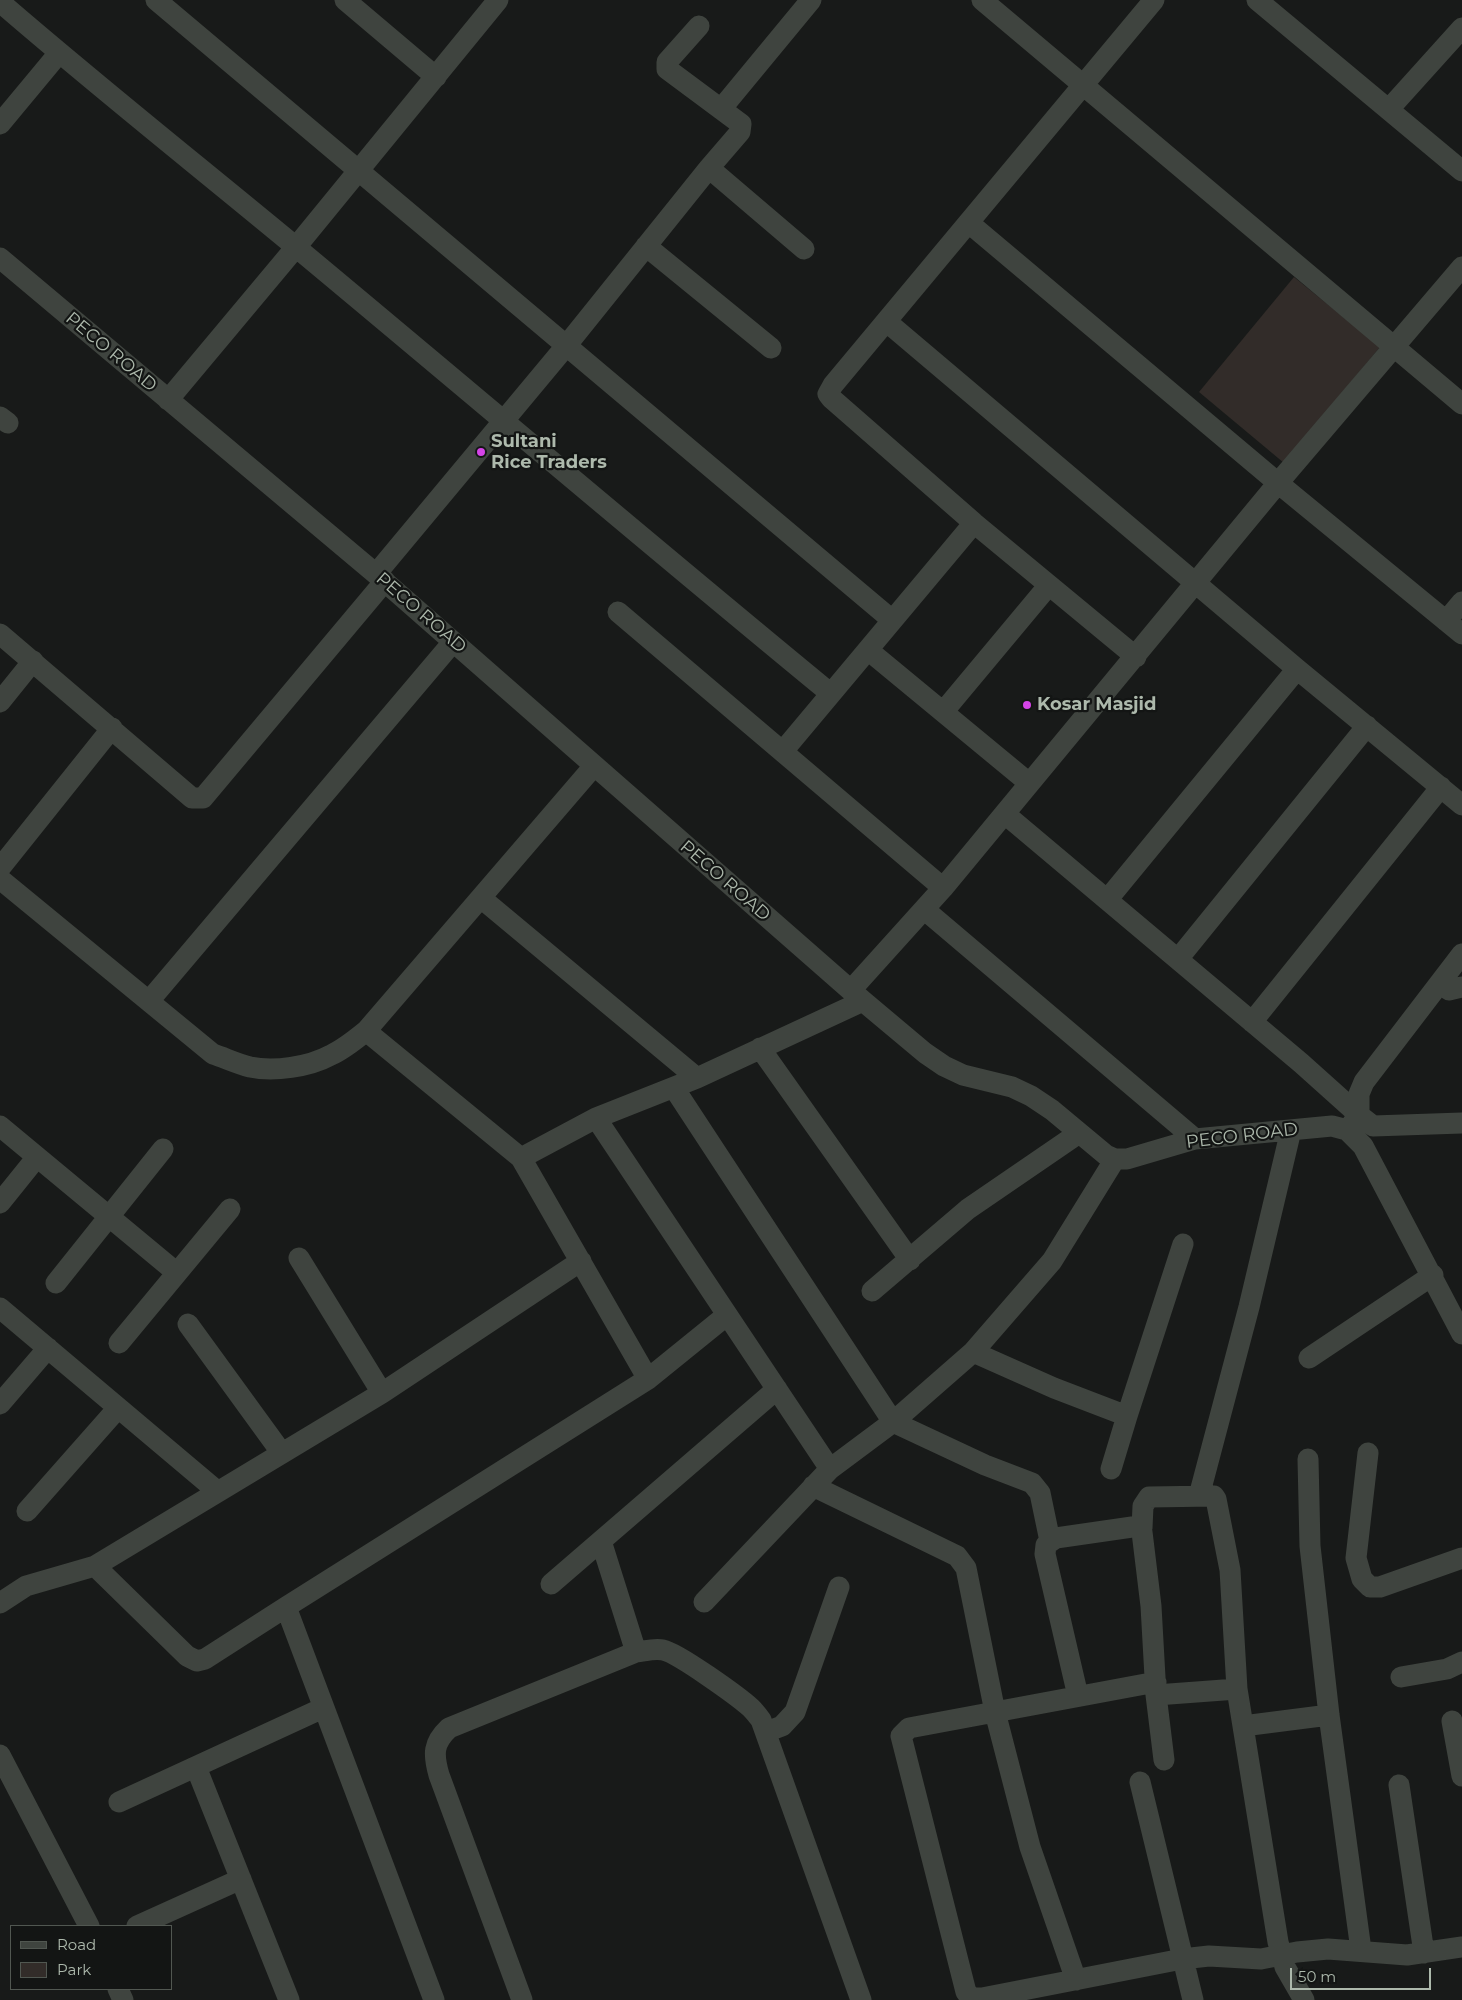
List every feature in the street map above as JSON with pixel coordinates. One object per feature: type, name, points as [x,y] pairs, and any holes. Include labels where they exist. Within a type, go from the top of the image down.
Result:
[{"type":"street","points":[[156,0],[892,620]]},
{"type":"street","points":[[345,0],[436,77]]},
{"type":"street","points":[[168,400],[498,0]]},
{"type":"street","points":[[721,109],[812,0]]},
{"type":"street","points":[[982,0],[1462,404]]},
{"type":"street","points":[[1136,657],[974,523],[828,394],[1154,0]]},
{"type":"street","points":[[1257,0],[1462,171]]},
{"type":"street","points":[[0,2],[830,693]]},
{"type":"street","points":[[0,634],[192,798],[203,798],[381,578],[503,422],[740,132],[741,124],[667,69],[667,62],[700,26]]},
{"type":"street","points":[[1389,109],[1462,28]]},
{"type":"street","points":[[0,124],[59,53]]},
{"type":"street","points":[[709,168],[804,249]]},
{"type":"street","points":[[969,223],[1278,483],[1454,628],[1462,602]]},
{"type":"street","points":[[646,246],[771,348]]},
{"type":"street","name":"PECO ROAD","points":[[0,258],[381,578],[857,996],[925,1053],[944,1066],[964,1075],[1012,1087],[1031,1096],[1106,1155],[1115,1159],[1127,1159],[1195,1139],[1332,1126],[1353,1122]]},
{"type":"street","points":[[521,1158],[596,1118],[674,1088],[760,1048],[857,996],[1029,783],[1136,657],[1278,483],[1462,267]]},
{"type":"street","points":[[887,322],[1297,669],[1462,805]]},
{"type":"street","points":[[783,751],[974,523]]},
{"type":"street","points":[[943,712],[1049,585]]},
{"type":"street","points":[[618,612],[943,888]]},
{"type":"street","points":[[149,1001],[453,642]]},
{"type":"street","points":[[868,650],[1029,783]]},
{"type":"street","points":[[0,702],[33,661]]},
{"type":"street","points":[[1107,900],[1297,669]]},
{"type":"street","points":[[1178,959],[1368,726]]},
{"type":"street","points":[[0,868],[112,728]]},
{"type":"street","points":[[0,878],[213,1054],[264,1069],[308,1063],[330,1056],[366,1031],[594,766]]},
{"type":"street","points":[[1252,1022],[1441,787]]},
{"type":"street","points":[[1005,814],[1252,1022],[1353,1122],[1363,1146],[1462,1334]]},
{"type":"street","points":[[481,898],[697,1078]]},
{"type":"street","points":[[925,910],[1195,1139]]},
{"type":"street","points":[[1353,1122],[1364,1082],[1462,954]]},
{"type":"street","points":[[1440,983],[1449,990],[1462,987]]},
{"type":"street","points":[[366,1031],[521,1158],[648,1379]]},
{"type":"street","points":[[760,1048],[910,1260]]},
{"type":"street","points":[[674,1088],[893,1422],[1032,1483],[1040,1493],[1050,1541]]},
{"type":"street","points":[[596,1118],[830,1468]]},
{"type":"street","points":[[1353,1122],[1373,1126],[1462,1124]]},
{"type":"street","points":[[0,1126],[177,1273]]},
{"type":"street","points":[[1199,1496],[1249,1307],[1291,1130]]},
{"type":"street","points":[[872,1291],[968,1209],[1079,1134]]},
{"type":"street","points":[[56,1283],[163,1149]]},
{"type":"street","points":[[0,1203],[37,1157]]},
{"type":"street","points":[[704,1602],[830,1468],[893,1422],[973,1352],[1052,1260],[1115,1159]]},
{"type":"street","points":[[119,1343],[230,1208]]},
{"type":"street","points":[[1111,1469],[1183,1244]]},
{"type":"street","points":[[299,1258],[382,1393]]},
{"type":"street","points":[[0,1603],[26,1586],[95,1566],[281,1452],[382,1393],[580,1261]]},
{"type":"street","points":[[1310,1358],[1432,1275]]},
{"type":"street","points":[[0,1308],[217,1491]]},
{"type":"street","points":[[95,1566],[187,1656],[197,1661],[205,1659],[286,1606],[648,1379],[727,1315]]},
{"type":"street","points":[[188,1324],[281,1452]]},
{"type":"street","points":[[0,1404],[48,1348]]},
{"type":"street","points":[[973,1352],[1054,1388],[1127,1416]]},
{"type":"street","points":[[551,1584],[777,1389]]},
{"type":"street","points":[[27,1511],[118,1408]]},
{"type":"street","points":[[1368,1452],[1356,1558],[1362,1579],[1370,1588],[1380,1587],[1462,1558]]},
{"type":"street","points":[[1308,1459],[1310,1546],[1361,1950]]},
{"type":"street","points":[[813,1486],[957,1556],[966,1568],[995,1712],[1030,1847],[1076,1980]]},
{"type":"street","points":[[1164,1760],[1156,1689],[1152,1606],[1142,1528],[1143,1506],[1149,1497],[1215,1497],[1225,1538],[1230,1570],[1237,1689],[1278,1942],[1285,1967],[1304,2000]]},
{"type":"street","points":[[1078,1696],[1045,1554],[1046,1545],[1056,1538],[1134,1525],[1142,1528]]},
{"type":"street","points":[[601,1541],[636,1652]]},
{"type":"street","points":[[766,1732],[782,1726],[795,1712],[839,1587]]},
{"type":"street","points":[[286,1606],[434,2000]]},
{"type":"street","points":[[522,2000],[439,1774],[435,1762],[435,1749],[440,1737],[449,1728],[636,1652],[664,1650],[686,1661],[752,1709],[761,1720],[861,2000]]},
{"type":"street","points":[[1401,1677],[1447,1669],[1462,1662]]},
{"type":"street","points":[[1237,1689],[1156,1689],[1078,1696],[908,1728],[903,1733],[900,1739],[966,1992],[972,1998],[982,1998],[1182,1959],[1209,1956],[1260,1959],[1298,1952],[1328,1950],[1361,1950],[1407,1955],[1462,1948]]},
{"type":"street","points":[[120,1802],[323,1708]]},
{"type":"street","points":[[1244,1726],[1330,1715]]},
{"type":"street","points":[[1452,1721],[1462,1776]]},
{"type":"street","points":[[0,1755],[88,1925]]},
{"type":"street","points":[[196,1767],[290,2000]]},
{"type":"street","points":[[1140,1782],[1193,2000]]},
{"type":"street","points":[[1398,1785],[1424,1953]]},
{"type":"street","points":[[139,1925],[241,1879]]},
{"type":"green space","points":[[1294,277],[1380,347],[1284,463],[1199,392]]},
{"type":"place","name":"Sultani Rice Traders","points":[[481,452]]},
{"type":"place","name":"Kosar Masjid","points":[[1027,705]]}]
